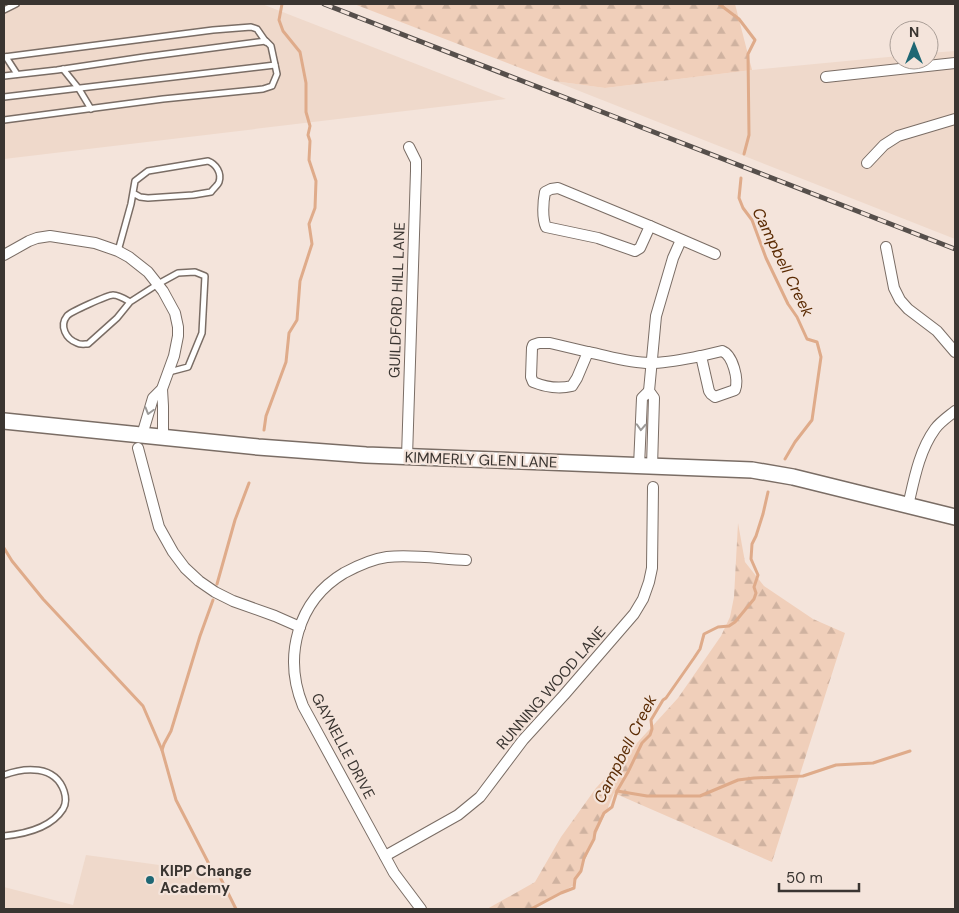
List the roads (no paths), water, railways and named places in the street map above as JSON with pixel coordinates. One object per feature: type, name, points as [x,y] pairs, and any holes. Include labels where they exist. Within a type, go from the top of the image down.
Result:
[{"type":"street","points":[[826,77],[955,63]]},
{"type":"street","points":[[867,163],[884,146],[898,136],[955,119]]},
{"type":"street","name":"GUILDFORD HILL LANE","points":[[407,457],[416,171],[416,161],[410,146]]},
{"type":"street","points":[[650,226],[640,248],[635,251],[598,238],[546,227],[544,223],[545,192],[558,188],[650,226],[680,240],[715,254]]},
{"type":"street","points":[[4,255],[29,240],[50,236],[95,243],[118,251],[148,272],[172,306],[178,327],[174,356],[162,390],[163,437]]},
{"type":"street","points":[[645,467],[654,398],[649,391],[656,316],[680,240]]},
{"type":"street","points":[[886,247],[894,288],[900,300],[937,331],[955,352]]},
{"type":"street","points":[[588,352],[572,386],[566,388],[551,387],[533,382],[531,377],[533,345],[550,343],[626,360],[651,363],[722,351],[726,352],[737,378],[735,390],[715,397],[711,394],[701,356]]},
{"type":"street","points":[[162,390],[153,398],[140,441],[159,527],[173,552],[185,568],[215,592],[300,627]]},
{"type":"street","points":[[908,506],[923,451],[935,428],[955,411]]},
{"type":"street","name":"KIMMERLY GLEN LANE","points":[[4,421],[140,441],[163,437],[258,447],[366,455],[752,470],[778,474],[955,517]]},
{"type":"street","name":"RUNNING WOOD LANE","points":[[384,856],[458,815],[480,797],[523,740],[634,614],[643,598],[652,568],[653,487]]},
{"type":"street","name":"GAYNELLE DRIVE","points":[[421,909],[394,873],[384,856],[303,706],[295,682],[293,664],[295,643],[307,610],[317,596],[337,577],[353,568],[370,561],[386,558],[466,560]]},
{"type":"lane","points":[[4,10],[16,4]]},
{"type":"lane","points":[[4,120],[263,88],[272,86],[277,74],[271,46],[257,29],[252,27],[213,30],[5,57],[17,74]]},
{"type":"lane","points":[[4,76],[266,42]]},
{"type":"lane","points":[[4,97],[275,65]]},
{"type":"lane","points":[[63,69],[79,89],[91,109]]},
{"type":"lane","points":[[118,251],[126,225],[135,181],[148,171],[208,161],[215,164],[219,172],[219,182],[210,192],[148,198],[140,197],[133,193]]},
{"type":"lane","points":[[130,302],[121,296],[111,294],[69,314],[63,322],[64,331],[69,339],[78,344],[88,344],[117,318],[130,302],[158,284],[178,273],[195,272],[205,276],[202,333],[188,367],[168,372]]},
{"type":"lane","points":[[4,774],[26,770],[48,772],[61,783],[66,801],[59,814],[42,826],[15,835],[4,836]]},
{"type":"waterway","points":[[264,430],[266,416],[286,362],[289,333],[297,320],[300,281],[312,244],[309,224],[315,208],[316,181],[309,160],[310,141],[308,135],[310,126],[306,112],[306,83],[300,52],[283,31],[279,20],[282,4]]},
{"type":"waterway","name":"Campbell Creek","points":[[719,4],[739,19],[755,40],[748,54],[749,135],[744,154]]},
{"type":"waterway","name":"Campbell Creek","points":[[741,178],[739,198],[743,208],[752,220],[766,258],[788,304],[797,317],[807,339],[817,342],[821,357],[812,420],[785,459]]},
{"type":"waterway","points":[[217,584],[235,520],[249,483]]},
{"type":"waterway","name":"Campbell Creek","points":[[531,909],[574,888],[575,879],[581,871],[584,858],[604,813],[612,807],[617,791],[642,743],[650,735],[652,729],[651,720],[700,649],[704,634],[718,627],[729,626],[735,622],[754,599],[756,593],[754,587],[758,575],[751,559],[752,544],[763,514],[768,492]]},
{"type":"waterway","points":[[4,548],[12,561],[43,599],[143,706],[162,750],[176,800],[210,866],[218,873],[236,909]]},
{"type":"waterway","points":[[162,750],[171,731],[213,600]]},
{"type":"waterway","points":[[617,791],[647,796],[700,796],[738,780],[803,776],[836,765],[873,763],[910,751]]},
{"type":"railway","points":[[324,4],[955,249]]},
{"type":"place","name":"KIPP Change Academy","points":[[150,880]]}]
